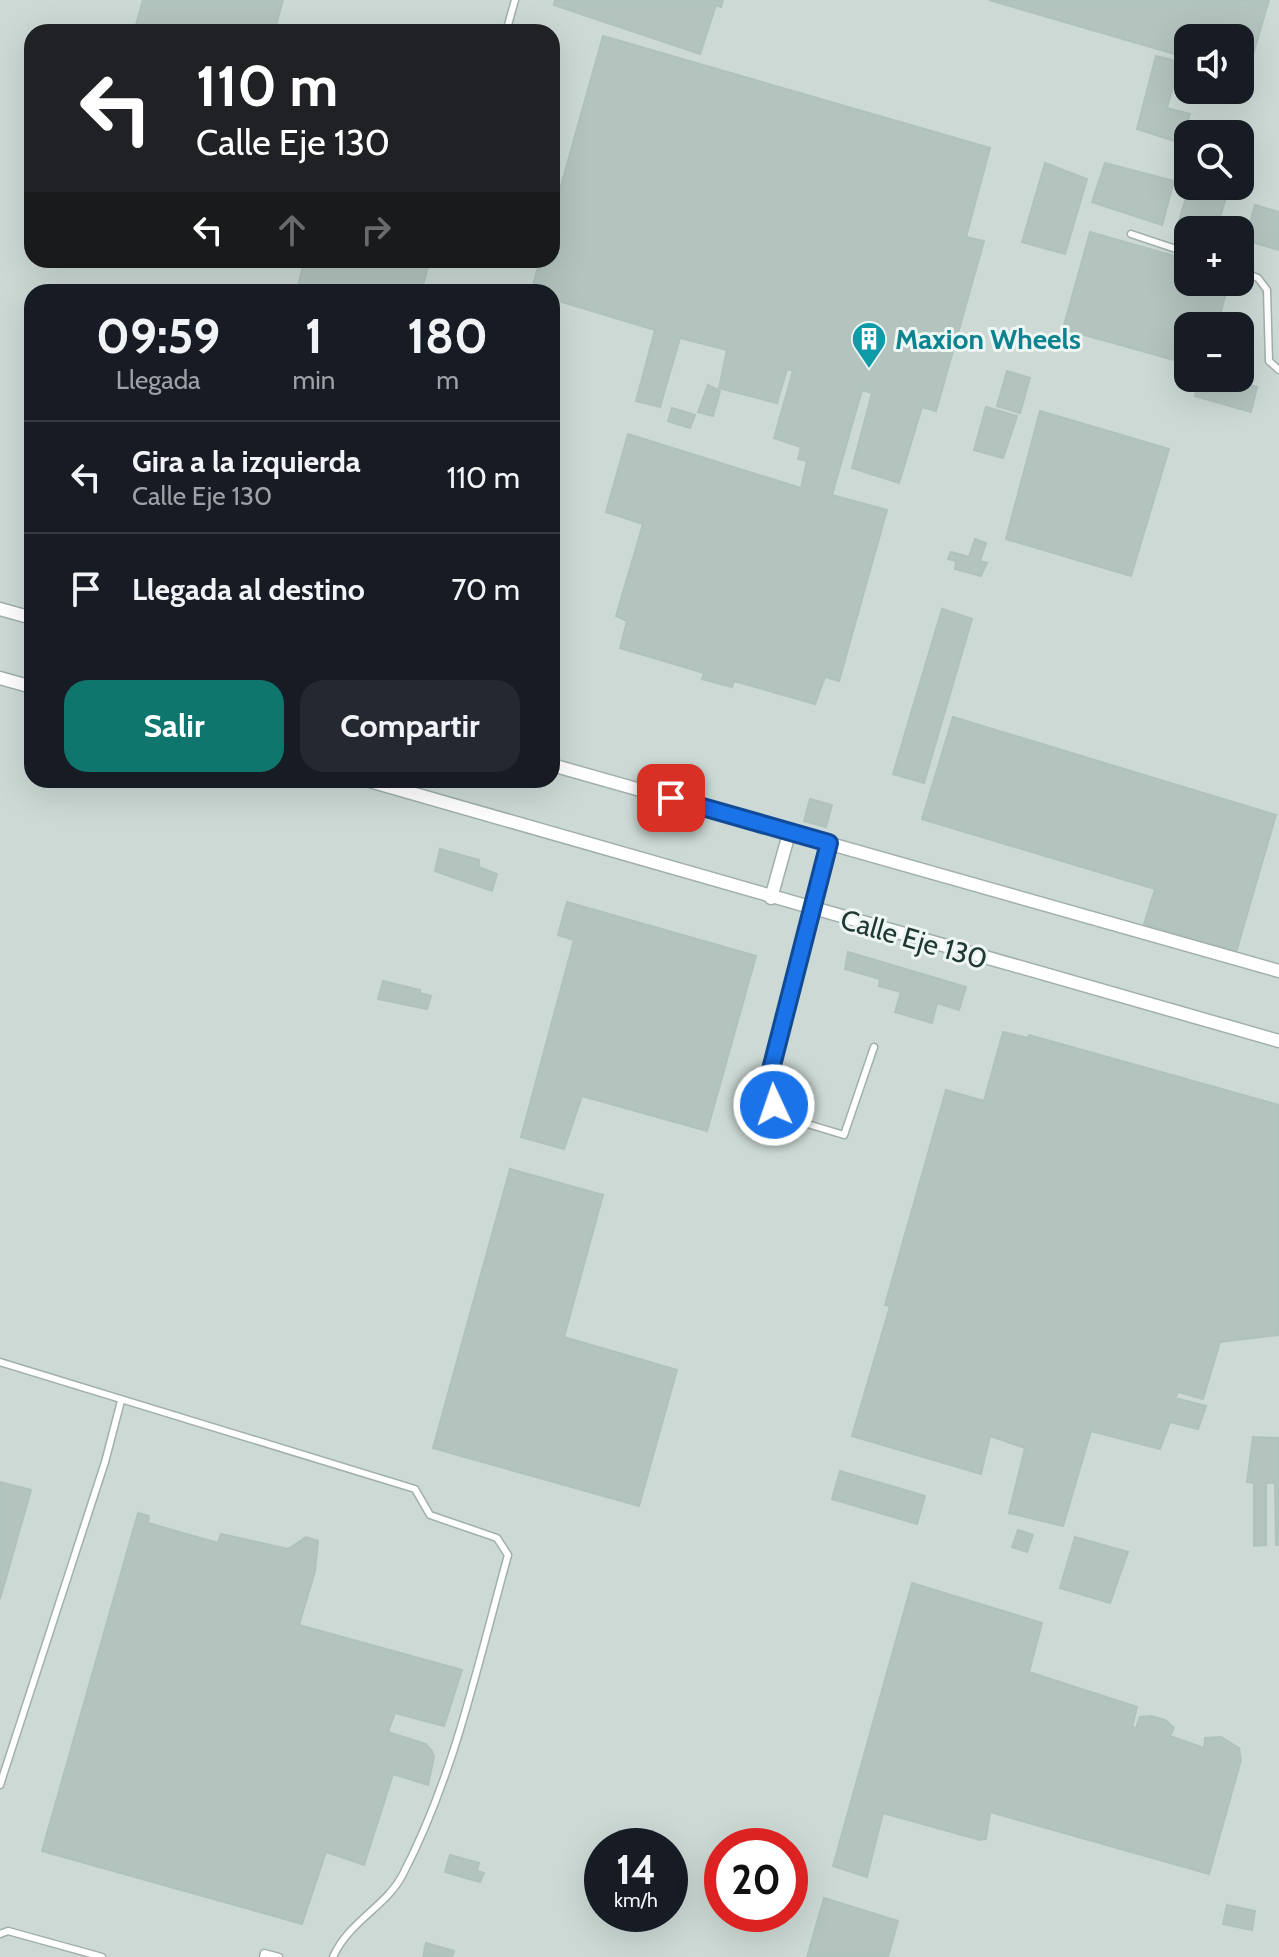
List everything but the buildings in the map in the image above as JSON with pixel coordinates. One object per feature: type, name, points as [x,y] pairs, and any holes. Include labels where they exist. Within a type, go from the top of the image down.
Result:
[{"type":"street","points":[[0,609],[24,616]]},
{"type":"street","points":[[0,678],[24,685]]},
{"type":"street","points":[[560,767],[1279,971]]},
{"type":"street","name":"Calle Eje 130","points":[[393,788],[1279,1041]]},
{"type":"street","points":[[771,898],[790,830]]},
{"type":"street","points":[[811,909],[829,843]]},
{"type":"lane","points":[[508,24],[515,0]]},
{"type":"lane","points":[[1131,234],[1174,248]]},
{"type":"lane","points":[[1254,276],[1267,290],[1269,361],[1279,370]]},
{"type":"lane","points":[[811,909],[768,1081],[774,1105],[801,1122],[844,1135],[874,1047]]},
{"type":"lane","points":[[0,1362],[415,1489],[430,1515],[497,1538],[508,1555],[448,1772],[402,1878],[342,1937],[333,1957]]},
{"type":"lane","points":[[0,1785],[101,1475],[121,1401]]},
{"type":"lane","points":[[0,1934],[8,1931],[102,1957]]},
{"type":"lane","points":[[263,1957],[264,1953],[279,1957]]},
{"type":"shaded area","points":[[0,0],[1279,0],[1279,1957],[0,1957]]},
{"type":"place","name":"Maxion Wheels","points":[[869,370]]},
{"type":"route","points":[[671,798],[829,843],[768,1081],[774,1105]]}]
